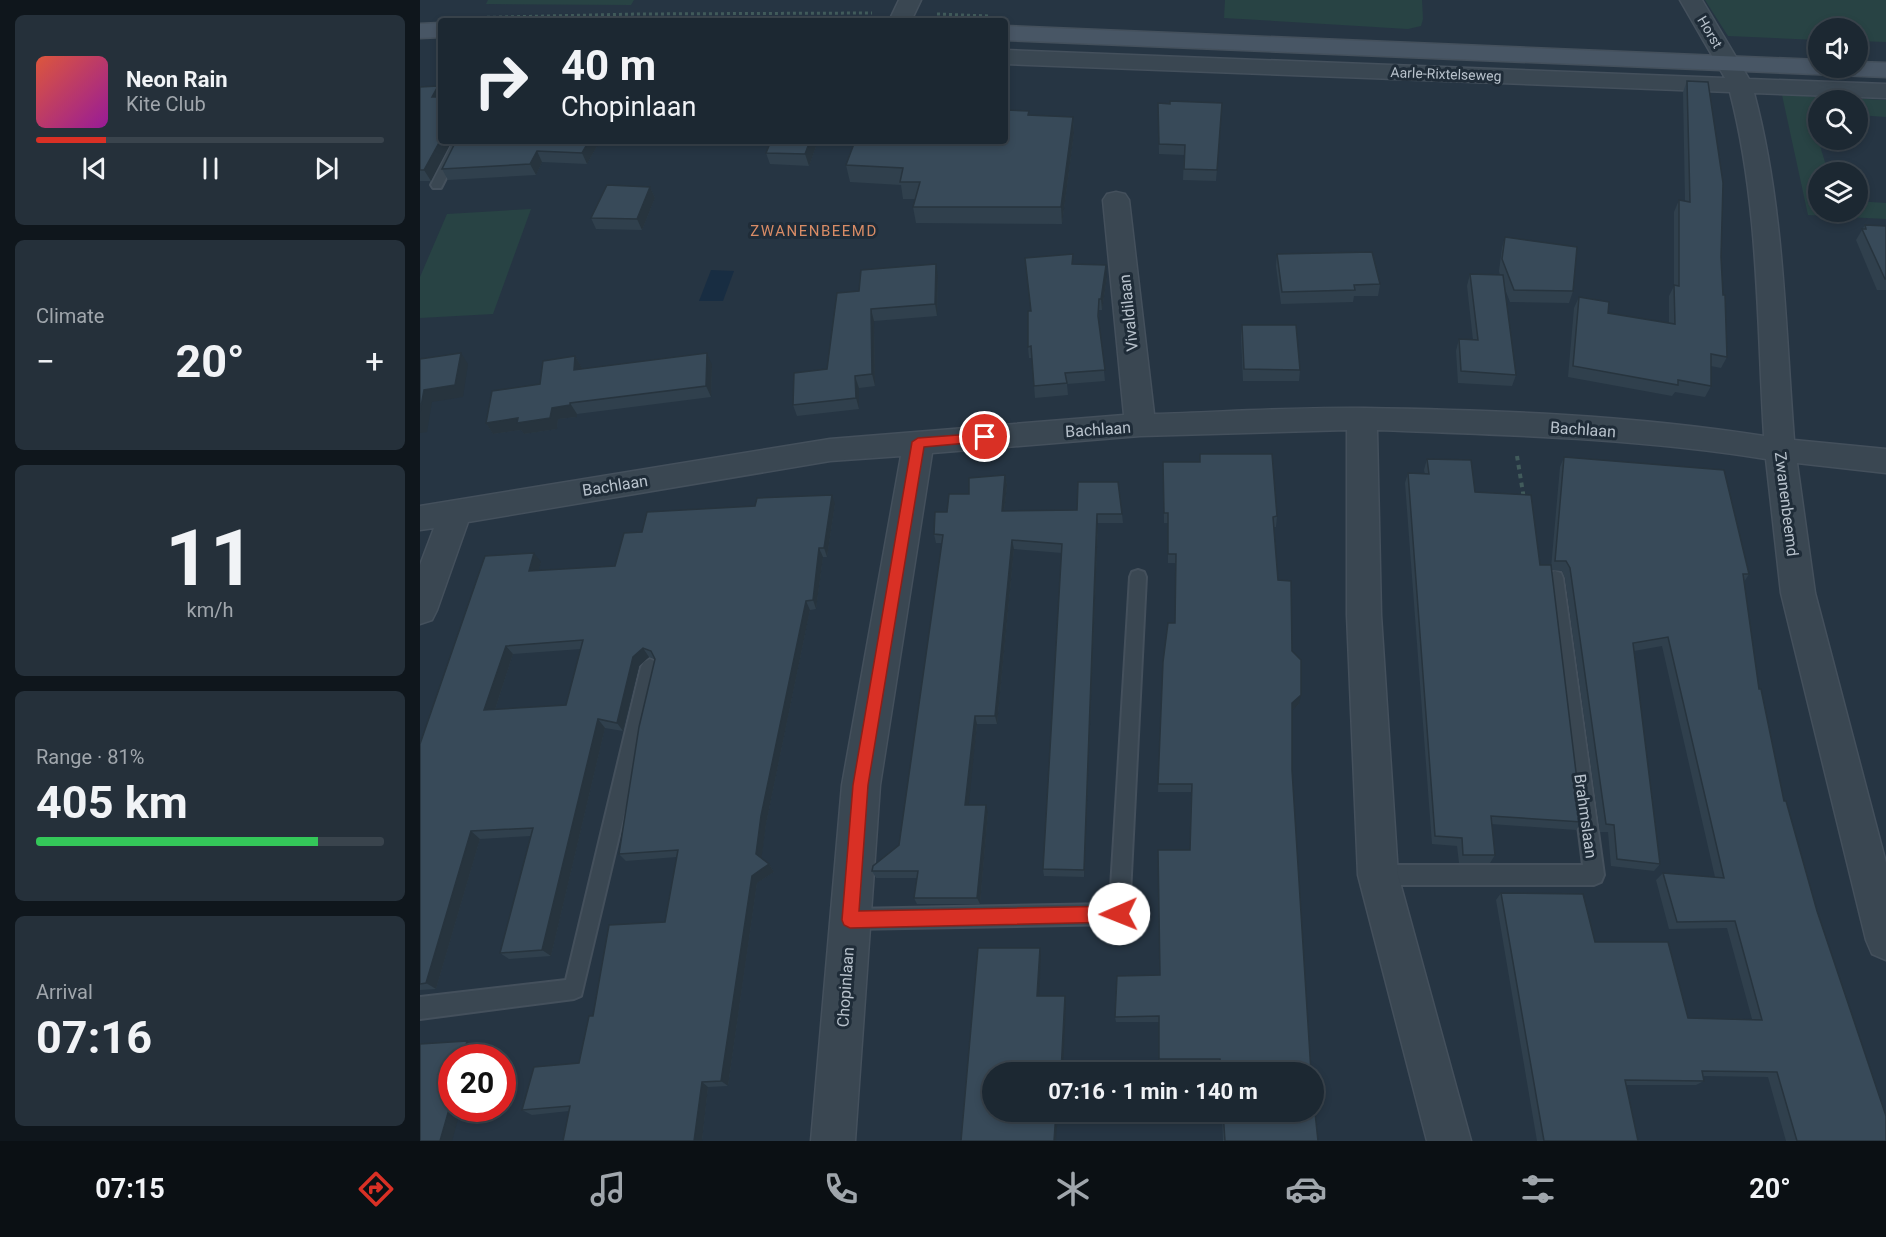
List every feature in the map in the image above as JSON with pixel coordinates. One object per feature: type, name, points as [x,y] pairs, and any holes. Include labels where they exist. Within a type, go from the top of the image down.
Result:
[{"type":"street","points":[[901,18],[910,0]]},
{"type":"street","name":"Horst","points":[[1691,0],[1735,74]]},
{"type":"street","points":[[420,31],[438,30]]},
{"type":"street","name":"Aarle-Rixtelseweg","points":[[1008,33],[1735,74],[1886,91]]},
{"type":"street","name":"Aarle-Rixtelseweg","points":[[1008,57],[1735,74],[1808,68]]},
{"type":"street","points":[[1868,69],[1886,70]]},
{"type":"street","name":"Zwanenbeemd","points":[[1735,74],[1755,142],[1763,197],[1780,450],[1798,593],[1886,940]]},
{"type":"street","name":"Vivaldilaan","points":[[1116,200],[1140,425]]},
{"type":"street","points":[[1362,418],[1364,615],[1378,874],[1449,1141]]},
{"type":"street","name":"Bachlaan","points":[[420,518],[830,450],[1140,425],[1362,418],[1512,425],[1712,439],[1780,450],[1886,461]]},
{"type":"street","name":"Chopinlaan","points":[[834,1141],[861,785],[918,442]]},
{"type":"street","points":[[420,610],[456,512]]},
{"type":"lane","points":[[436,185],[457,144]]},
{"type":"lane","points":[[850,920],[1119,914],[1138,577]]},
{"type":"lane","name":"Brahmslaan","points":[[1378,874],[1594,875],[1555,578]]},
{"type":"lane","points":[[420,1008],[573,989],[650,667]]},
{"type":"path","points":[[1512,425],[1524,502]]},
{"type":"green space","points":[[488,0],[634,0],[631,5],[486,4]]},
{"type":"green space","points":[[1225,0],[1422,0],[1423,19],[1421,26],[1408,29],[1224,18]]},
{"type":"green space","points":[[1705,0],[1886,0],[1886,42],[1868,41],[1868,18],[1808,18],[1808,40],[1728,36]]},
{"type":"green space","points":[[1782,95],[1808,96],[1808,150],[1821,150],[1825,162],[1808,162],[1808,215]]},
{"type":"green space","points":[[1868,99],[1886,100],[1886,117],[1868,116]]},
{"type":"green space","points":[[1868,202],[1886,203],[1886,219],[1868,218]]},
{"type":"green space","points":[[531,209],[493,314],[420,318],[420,277],[447,214]]},
{"type":"water","points":[[711,270],[734,271],[723,301],[699,301]]},
{"type":"building","points":[[1687,81],[1708,82],[1723,183],[1721,257],[1727,357],[1711,354],[1711,386],[1678,380],[1678,385],[1573,366],[1579,297],[1609,302],[1608,313],[1675,324],[1674,285],[1679,286],[1679,200],[1690,202]]},
{"type":"building","points":[[438,86],[432,97],[438,97],[438,144],[424,170],[420,170],[420,87]]},
{"type":"building","points":[[1170,101],[1222,103],[1217,170],[1184,169],[1185,145],[1159,144],[1158,103],[1170,104]]},
{"type":"building","points":[[1008,110],[1029,111],[1028,115],[1073,117],[1061,207],[913,207],[920,182],[900,182],[903,168],[846,165],[854,144],[1008,144]]},
{"type":"building","points":[[454,144],[587,144],[582,153],[537,151],[530,164],[442,169]]},
{"type":"building","points":[[770,144],[809,144],[805,154],[766,153]]},
{"type":"building","points":[[607,185],[650,187],[637,219],[591,218]]},
{"type":"building","points":[[1865,225],[1886,226],[1886,279],[1862,229],[1866,229]]},
{"type":"building","points":[[1505,237],[1577,247],[1573,291],[1514,290],[1502,259]]},
{"type":"building","points":[[1372,252],[1380,284],[1354,285],[1355,290],[1282,292],[1277,254]]},
{"type":"building","points":[[1073,254],[1072,264],[1106,265],[1098,316],[1105,370],[1065,373],[1067,383],[1034,386],[1031,346],[1028,347],[1028,311],[1031,311],[1025,258]]},
{"type":"building","points":[[936,264],[935,304],[871,309],[872,374],[855,376],[856,398],[793,405],[794,373],[827,369],[837,293],[859,291],[861,270]]},
{"type":"building","points":[[1470,274],[1503,275],[1516,375],[1461,371],[1459,339],[1478,340]]},
{"type":"building","points":[[1242,325],[1296,325],[1300,370],[1244,369]]},
{"type":"building","points":[[461,353],[455,385],[424,390],[420,412],[420,359]]},
{"type":"building","points":[[707,353],[706,386],[570,403],[570,405],[552,408],[550,418],[517,423],[518,418],[486,423],[492,391],[540,384],[543,361],[575,356],[574,370]]},
{"type":"building","points":[[1200,454],[1272,454],[1277,516],[1273,517],[1278,580],[1291,581],[1292,651],[1301,660],[1301,695],[1292,703],[1292,770],[1310,1062],[1159,1059],[1159,1016],[1115,1017],[1117,976],[1160,975],[1158,850],[1190,850],[1192,784],[1158,784],[1163,662],[1168,623],[1175,623],[1176,554],[1168,554],[1168,513],[1164,513],[1163,462],[1200,462]]},
{"type":"building","points":[[1564,457],[1724,470],[1749,574],[1743,574],[1759,689],[1761,689],[1784,801],[1786,801],[1817,911],[1886,1116],[1886,1141],[1797,1141],[1777,1072],[1702,1071],[1704,1081],[1625,1080],[1638,1141],[1544,1141],[1501,893],[1583,894],[1595,942],[1668,942],[1688,1018],[1762,1020],[1735,921],[1677,922],[1663,873],[1724,878],[1668,637],[1633,643],[1660,864],[1617,859],[1614,825],[1606,824],[1570,568],[1566,561],[1555,561]]},
{"type":"building","points":[[1427,459],[1471,460],[1475,492],[1531,495],[1540,565],[1551,565],[1582,822],[1491,816],[1495,855],[1463,855],[1462,838],[1435,836],[1408,473],[1429,474]]},
{"type":"building","points":[[1005,475],[1002,511],[1077,510],[1078,482],[1118,482],[1122,514],[1097,514],[1084,870],[1043,869],[1062,544],[1012,540],[995,716],[975,716],[965,805],[986,805],[977,898],[914,898],[918,871],[872,871],[873,866],[899,845],[943,535],[934,534],[935,512],[947,512],[949,494],[969,494],[969,478]]},
{"type":"building","points":[[832,495],[824,548],[819,548],[813,600],[806,601],[761,816],[756,854],[769,864],[752,876],[721,1081],[702,1082],[694,1141],[563,1141],[570,1106],[522,1110],[534,1067],[579,1063],[589,1016],[593,1016],[609,925],[665,922],[678,850],[619,854],[639,727],[655,659],[651,651],[643,648],[633,657],[617,723],[598,719],[542,950],[500,953],[533,828],[471,831],[426,983],[420,984],[420,744],[485,556],[534,553],[529,571],[615,566],[624,533],[642,532],[647,512],[755,506],[757,498]],"holes":[[[583,640],[566,705],[484,710],[506,646]]]},
{"type":"building","points":[[978,948],[1040,948],[1037,996],[1065,996],[1062,1062],[982,1062],[982,1122],[1055,1122],[1054,1141],[961,1141]]},
{"type":"building","points":[[467,1041],[466,1044],[438,1044],[438,1122],[445,1122],[440,1141],[420,1141],[420,1044]]},
{"type":"building","points":[[1224,1122],[1316,1122],[1318,1141],[1225,1141]]},
{"type":"district","name":"ZWANENBEEMD","points":[[814,231]]},
{"type":"route","points":[[985,437],[918,442],[861,785],[850,920],[1119,914]]}]
